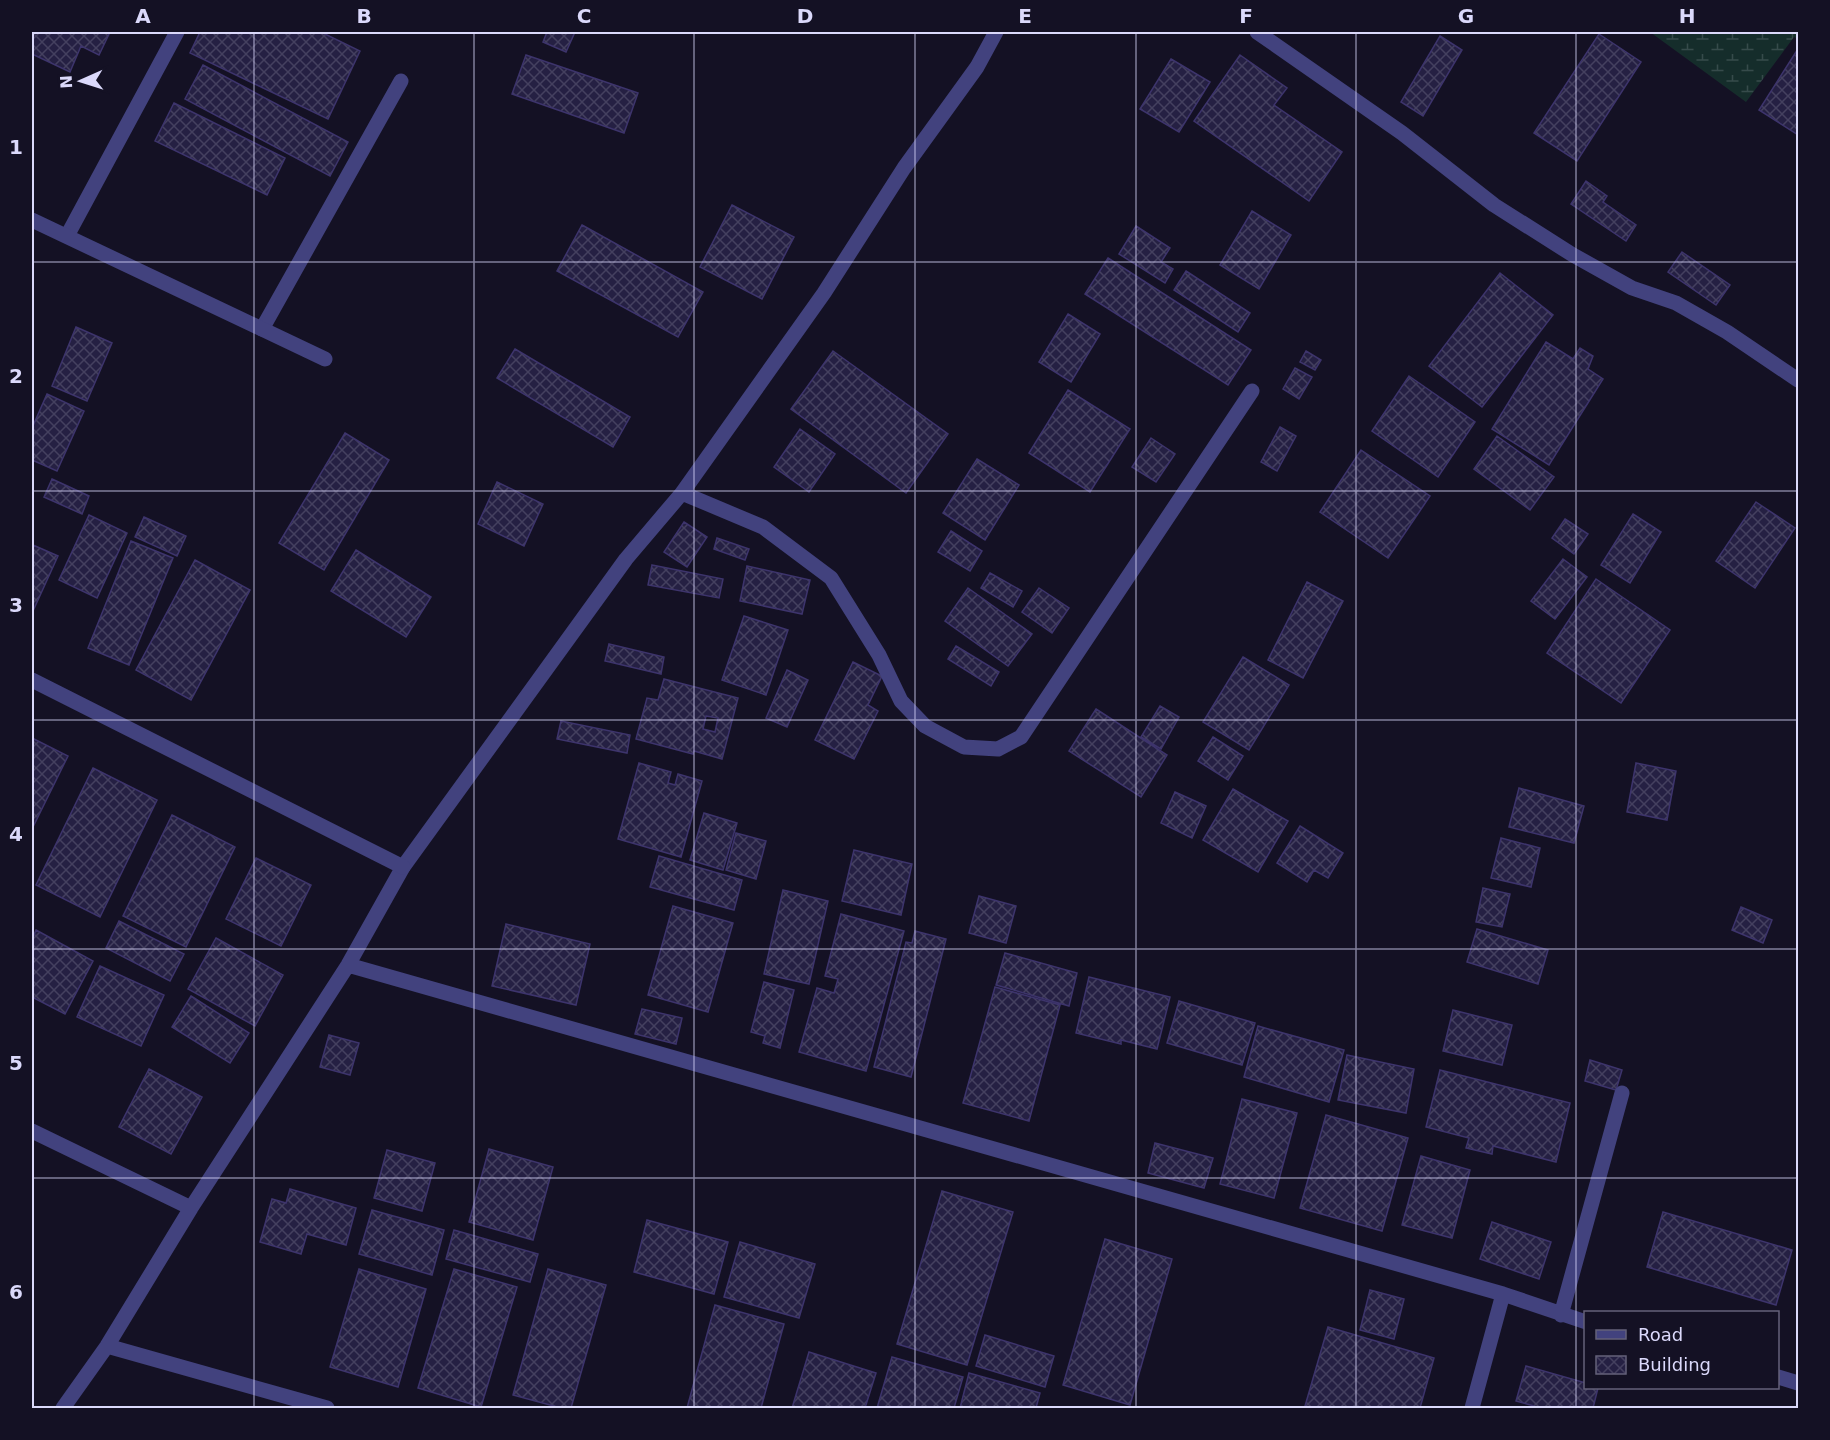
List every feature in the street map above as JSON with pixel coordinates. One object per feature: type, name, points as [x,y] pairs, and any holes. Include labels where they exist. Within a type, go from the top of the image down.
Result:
[{"type":"street","points":[[67,236],[177,32]]},
{"type":"street","points":[[63,1408],[107,1346],[191,1208],[348,965],[403,867],[626,559],[682,493],[824,293],[904,168],[977,67],[996,32]]},
{"type":"street","points":[[1257,32],[1402,133],[1494,205],[1573,255],[1632,288],[1676,303],[1726,332],[1798,380]]},
{"type":"street","points":[[262,329],[400,81]]},
{"type":"street","points":[[32,220],[325,359]]},
{"type":"street","points":[[682,493],[763,527],[831,578],[879,656],[901,701],[925,726],[964,747],[998,749],[1021,737],[1252,391]]},
{"type":"street","points":[[32,680],[403,867]]},
{"type":"street","points":[[348,965],[1503,1294],[1584,1321]]},
{"type":"street","points":[[1561,1315],[1622,1093]]},
{"type":"street","points":[[32,1131],[191,1208]]},
{"type":"street","points":[[1473,1408],[1503,1294]]},
{"type":"street","points":[[107,1346],[327,1408]]},
{"type":"street","points":[[1779,1377],[1798,1383]]},
{"type":"green space","points":[[1650,32],[1798,32],[1798,39],[1794,37],[1746,102]]},
{"type":"building","points":[[32,32],[110,32],[99,55],[81,46],[70,72],[32,54]]},
{"type":"building","points":[[200,32],[321,32],[360,51],[328,119],[190,53]]},
{"type":"building","points":[[547,32],[575,32],[566,52],[543,42]]},
{"type":"building","points":[[1599,34],[1641,62],[1577,161],[1534,133]]},
{"type":"building","points":[[1440,36],[1462,50],[1423,116],[1401,102]]},
{"type":"building","points":[[1796,52],[1798,54],[1798,135],[1759,110]]},
{"type":"building","points":[[526,55],[638,93],[624,133],[512,94]]},
{"type":"building","points":[[1240,55],[1287,88],[1274,105],[1342,152],[1309,201],[1194,121]]},
{"type":"building","points":[[1171,59],[1210,82],[1179,132],[1140,109]]},
{"type":"building","points":[[203,65],[348,142],[330,176],[185,99]]},
{"type":"building","points":[[174,103],[285,158],[267,195],[155,141]]},
{"type":"building","points":[[1586,181],[1607,196],[1603,202],[1636,225],[1626,241],[1571,204]]},
{"type":"building","points":[[732,205],[794,237],[762,299],[700,267]]},
{"type":"building","points":[[1252,211],[1291,235],[1259,289],[1220,265]]},
{"type":"building","points":[[582,225],[703,292],[678,337],[557,271]]},
{"type":"building","points":[[1136,226],[1170,248],[1161,262],[1173,269],[1165,283],[1119,254]]},
{"type":"building","points":[[1682,252],[1730,285],[1716,305],[1668,272]]},
{"type":"building","points":[[1108,258],[1251,350],[1228,385],[1085,294]]},
{"type":"building","points":[[1186,271],[1250,313],[1238,332],[1174,290]]},
{"type":"building","points":[[1500,273],[1553,315],[1482,407],[1429,366]]},
{"type":"building","points":[[1068,314],[1100,334],[1071,382],[1039,362]]},
{"type":"building","points":[[76,327],[112,343],[87,401],[52,386]]},
{"type":"building","points":[[1546,342],[1573,359],[1580,348],[1593,356],[1588,369],[1603,379],[1549,465],[1492,429]]},
{"type":"building","points":[[515,349],[630,417],[613,447],[497,378]]},
{"type":"building","points":[[833,351],[948,434],[906,493],[791,409]]},
{"type":"building","points":[[1306,351],[1321,360],[1315,370],[1300,362]]},
{"type":"building","points":[[1295,368],[1312,377],[1299,399],[1283,389]]},
{"type":"building","points":[[1409,376],[1475,422],[1438,477],[1372,431]]},
{"type":"building","points":[[1068,390],[1130,429],[1090,492],[1029,453]]},
{"type":"building","points":[[47,394],[84,411],[57,471],[32,460],[32,428]]},
{"type":"building","points":[[1280,427],[1296,436],[1277,471],[1261,462]]},
{"type":"building","points":[[800,429],[835,454],[809,492],[774,467]]},
{"type":"building","points":[[345,433],[389,460],[324,570],[279,543]]},
{"type":"building","points":[[1497,436],[1554,477],[1530,510],[1474,469]]},
{"type":"building","points":[[1151,438],[1175,454],[1156,482],[1132,467]]},
{"type":"building","points":[[1361,450],[1430,496],[1388,558],[1320,512]]},
{"type":"building","points":[[977,459],[1019,485],[985,540],[943,513]]},
{"type":"building","points":[[52,479],[89,496],[82,514],[44,497]]},
{"type":"building","points":[[497,482],[543,504],[524,546],[478,524]]},
{"type":"building","points":[[1756,502],[1795,528],[1755,588],[1716,561]]},
{"type":"building","points":[[1633,514],[1661,532],[1630,583],[1601,565]]},
{"type":"building","points":[[89,515],[127,533],[97,598],[59,580]]},
{"type":"building","points":[[144,517],[186,536],[177,556],[135,537]]},
{"type":"building","points":[[1565,519],[1588,534],[1574,554],[1552,538]]},
{"type":"building","points":[[684,522],[707,537],[687,567],[664,552]]},
{"type":"building","points":[[951,531],[982,551],[970,571],[938,552]]},
{"type":"building","points":[[717,538],[749,549],[745,560],[714,549]]},
{"type":"building","points":[[131,541],[173,558],[129,665],[88,648]]},
{"type":"building","points":[[33,545],[58,556],[33,611],[32,549]]},
{"type":"building","points":[[356,550],[431,597],[406,637],[331,591]]},
{"type":"building","points":[[1563,559],[1587,577],[1555,619],[1531,601]]},
{"type":"building","points":[[195,560],[250,590],[191,700],[136,670]]},
{"type":"building","points":[[652,565],[723,579],[719,598],[648,585]]},
{"type":"building","points":[[747,566],[810,580],[802,614],[740,601]]},
{"type":"building","points":[[990,573],[1022,591],[1013,607],[981,588]]},
{"type":"building","points":[[1596,579],[1670,630],[1621,703],[1547,653]]},
{"type":"building","points":[[1307,582],[1343,601],[1303,678],[1268,660]]},
{"type":"building","points":[[968,588],[1032,634],[1008,666],[945,621]]},
{"type":"building","points":[[1039,588],[1069,608],[1052,633],[1022,612]]},
{"type":"building","points":[[744,616],[788,630],[766,695],[722,680]]},
{"type":"building","points":[[609,644],[664,657],[661,674],[605,661]]},
{"type":"building","points":[[956,646],[999,672],[991,686],[948,659]]},
{"type":"building","points":[[1243,657],[1289,685],[1249,750],[1203,722]]},
{"type":"building","points":[[853,662],[882,676],[868,705],[878,711],[854,759],[815,740]]},
{"type":"building","points":[[787,670],[808,680],[787,727],[766,718]]},
{"type":"building","points":[[664,679],[738,698],[722,759],[636,739],[647,698],[658,700]],"holes":[[[706,716],[718,718],[715,732],[703,729]]]},
{"type":"building","points":[[1160,706],[1179,717],[1161,749],[1141,737]]},
{"type":"building","points":[[1096,709],[1167,755],[1141,797],[1069,751]]},
{"type":"building","points":[[561,721],[630,735],[627,753],[557,739]]},
{"type":"building","points":[[1213,737],[1243,756],[1228,780],[1198,761]]},
{"type":"building","points":[[32,738],[68,756],[32,829]]},
{"type":"building","points":[[639,763],[671,772],[668,783],[675,785],[678,774],[702,781],[681,857],[618,839]]},
{"type":"building","points":[[1636,763],[1676,771],[1667,820],[1627,812]]},
{"type":"building","points":[[93,768],[157,800],[100,917],[36,885]]},
{"type":"building","points":[[1519,788],[1584,806],[1574,843],[1509,827]]},
{"type":"building","points":[[1233,789],[1288,821],[1258,872],[1203,840]]},
{"type":"building","points":[[1175,792],[1206,806],[1192,838],[1161,823]]},
{"type":"building","points":[[704,813],[737,823],[723,870],[690,860]]},
{"type":"building","points":[[172,815],[235,847],[186,947],[123,916]]},
{"type":"building","points":[[1300,826],[1343,853],[1328,878],[1314,870],[1307,882],[1277,863]]},
{"type":"building","points":[[736,833],[766,841],[756,879],[726,870]]},
{"type":"building","points":[[1501,838],[1540,848],[1531,887],[1491,878]]},
{"type":"building","points":[[854,850],[912,864],[901,915],[842,901]]},
{"type":"building","points":[[659,856],[742,880],[734,910],[650,887]]},
{"type":"building","points":[[256,858],[311,885],[281,946],[226,919]]},
{"type":"building","points":[[1483,888],[1510,894],[1502,927],[1476,922]]},
{"type":"building","points":[[783,890],[828,901],[809,984],[764,974]]},
{"type":"building","points":[[979,896],[1016,906],[1006,943],[969,933]]},
{"type":"building","points":[[673,906],[733,923],[708,1012],[648,995]]},
{"type":"building","points":[[1741,907],[1772,920],[1763,943],[1732,930]]},
{"type":"building","points":[[841,914],[904,931],[866,1071],[799,1052],[817,988],[834,993],[838,979],[825,976]]},
{"type":"building","points":[[119,921],[184,954],[170,981],[106,948]]},
{"type":"building","points":[[506,924],[590,944],[576,1005],[492,986]]},
{"type":"building","points":[[1477,929],[1548,950],[1538,984],[1467,962]]},
{"type":"building","points":[[36,930],[93,961],[65,1014],[32,997],[32,940]]},
{"type":"building","points":[[915,931],[946,939],[911,1077],[874,1067],[906,942],[912,943]]},
{"type":"building","points":[[216,938],[283,975],[255,1026],[188,989]]},
{"type":"building","points":[[1005,953],[1077,973],[1069,1006],[996,985]]},
{"type":"building","points":[[100,966],[164,995],[141,1046],[77,1017]]},
{"type":"building","points":[[1089,977],[1170,997],[1157,1049],[1121,1040],[1121,1044],[1076,1033]]},
{"type":"building","points":[[764,982],[794,990],[780,1048],[763,1043],[765,1036],[751,1032]]},
{"type":"building","points":[[995,987],[1060,1005],[1029,1121],[963,1103]]},
{"type":"building","points":[[191,996],[249,1033],[230,1063],[172,1027]]},
{"type":"building","points":[[1179,1001],[1255,1023],[1242,1065],[1167,1043]]},
{"type":"building","points":[[642,1009],[682,1018],[676,1044],[635,1034]]},
{"type":"building","points":[[1453,1010],[1512,1025],[1502,1065],[1443,1051]]},
{"type":"building","points":[[1258,1026],[1344,1050],[1329,1102],[1244,1077]]},
{"type":"building","points":[[329,1035],[359,1043],[350,1075],[320,1067]]},
{"type":"building","points":[[1347,1055],[1414,1069],[1406,1113],[1338,1100]]},
{"type":"building","points":[[1590,1060],[1622,1070],[1616,1090],[1585,1081]]},
{"type":"building","points":[[149,1069],[202,1097],[171,1154],[119,1127]]},
{"type":"building","points":[[1440,1070],[1570,1103],[1556,1162],[1493,1146],[1492,1154],[1466,1148],[1469,1138],[1426,1127]]},
{"type":"building","points":[[1242,1099],[1297,1113],[1274,1198],[1220,1184]]},
{"type":"building","points":[[1326,1115],[1408,1138],[1382,1231],[1300,1208]]},
{"type":"building","points":[[1155,1143],[1213,1158],[1204,1188],[1148,1173]]},
{"type":"building","points":[[489,1149],[553,1167],[533,1240],[469,1222]]},
{"type":"building","points":[[387,1150],[435,1163],[422,1211],[374,1198]]},
{"type":"building","points":[[1421,1156],[1470,1170],[1452,1238],[1402,1225]]},
{"type":"building","points":[[290,1189],[356,1208],[346,1245],[307,1234],[301,1254],[260,1242],[272,1199],[286,1203]]},
{"type":"building","points":[[942,1191],[1013,1212],[967,1365],[897,1344]]},
{"type":"building","points":[[372,1210],[444,1230],[432,1275],[359,1254]]},
{"type":"building","points":[[1663,1212],[1792,1250],[1776,1305],[1647,1267]]},
{"type":"building","points":[[647,1220],[728,1242],[714,1294],[634,1272]]},
{"type":"building","points":[[1492,1222],[1551,1242],[1539,1279],[1480,1259]]},
{"type":"building","points":[[454,1230],[538,1254],[530,1282],[446,1259]]},
{"type":"building","points":[[1105,1239],[1172,1259],[1130,1405],[1063,1385]]},
{"type":"building","points":[[740,1242],[815,1264],[799,1318],[724,1297]]},
{"type":"building","points":[[359,1269],[426,1289],[398,1387],[330,1367]]},
{"type":"building","points":[[454,1269],[517,1287],[481,1407],[418,1388]]},
{"type":"building","points":[[548,1269],[606,1285],[571,1408],[561,1408],[513,1395]]},
{"type":"building","points":[[1370,1290],[1404,1299],[1394,1339],[1360,1330]]},
{"type":"building","points":[[715,1305],[784,1324],[761,1408],[687,1408]]},
{"type":"building","points":[[1328,1327],[1434,1358],[1420,1408],[1312,1408],[1305,1406]]},
{"type":"building","points":[[985,1335],[1054,1356],[1045,1387],[976,1366]]},
{"type":"building","points":[[809,1352],[876,1373],[865,1408],[792,1408]]},
{"type":"building","points":[[892,1357],[963,1377],[954,1408],[877,1408]]},
{"type":"building","points":[[1526,1366],[1584,1382],[1584,1389],[1598,1389],[1593,1408],[1533,1408],[1534,1406],[1516,1401]]},
{"type":"building","points":[[969,1373],[1040,1393],[1036,1408],[960,1408]]}]
